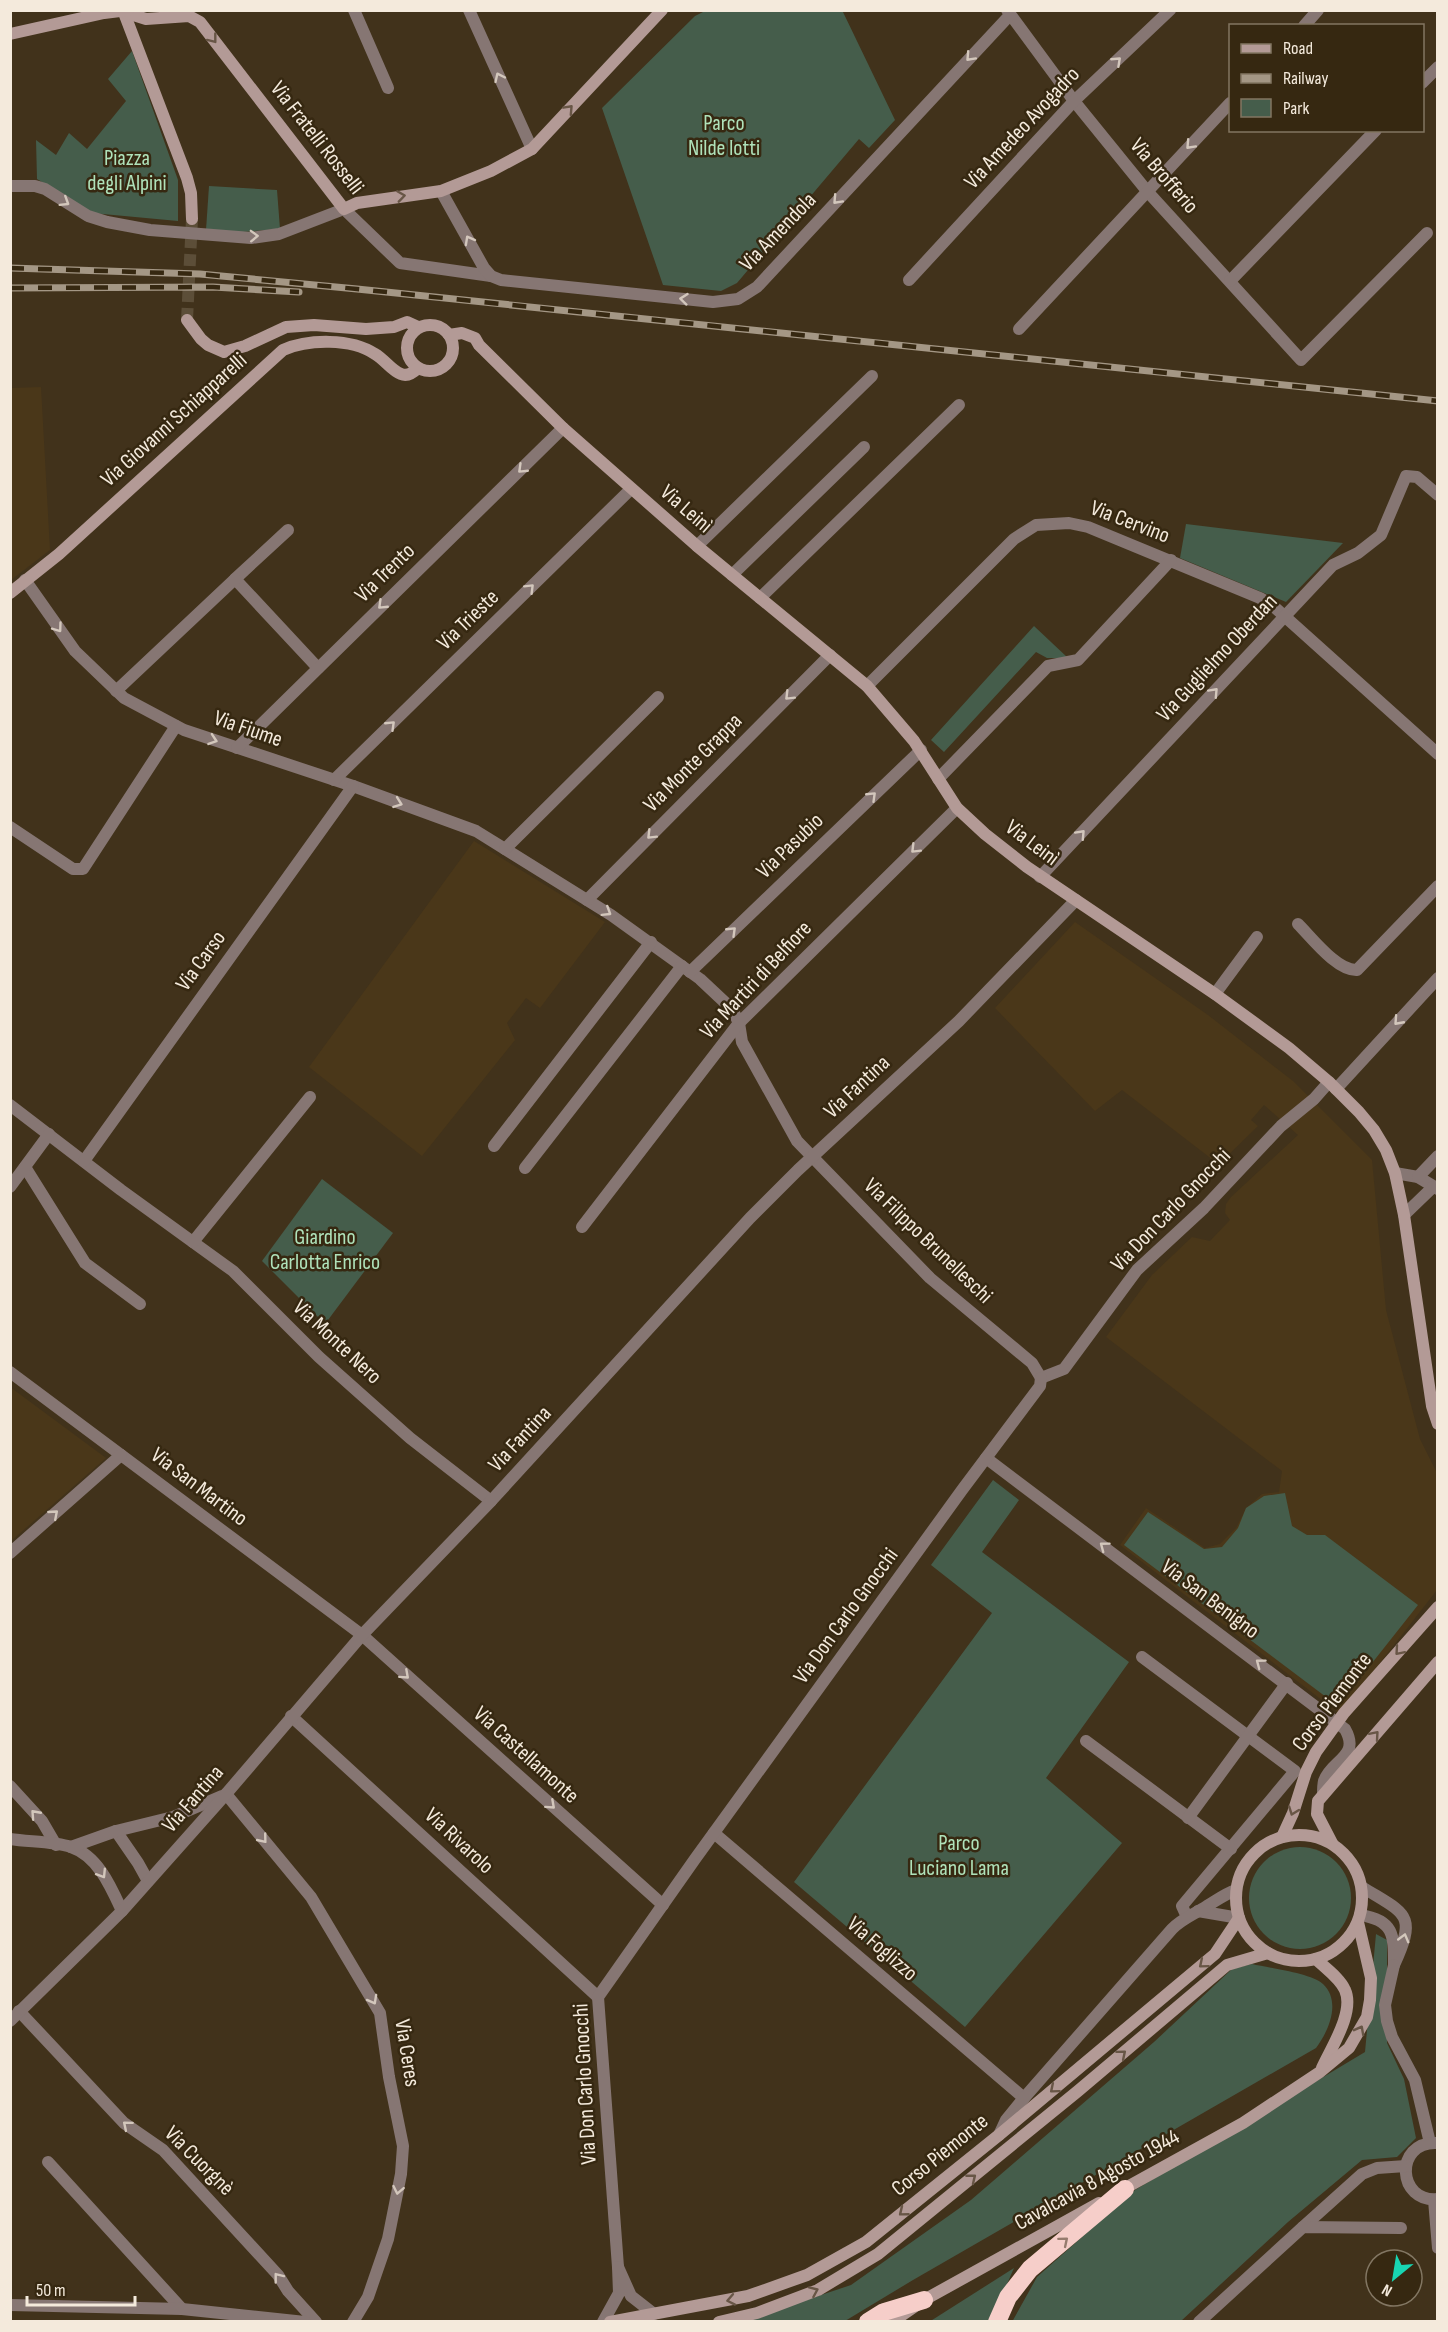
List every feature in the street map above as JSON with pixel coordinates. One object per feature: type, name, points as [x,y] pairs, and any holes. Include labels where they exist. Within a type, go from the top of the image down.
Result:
[{"type":"highway","points":[[997,2322],[1008,2297],[1030,2269],[1125,2189]]},
{"type":"highway","points":[[868,2322],[884,2312],[924,2300]]},
{"type":"street","points":[[354,10],[388,88]]},
{"type":"street","points":[[469,10],[532,149]]},
{"type":"street","points":[[10,186],[35,186],[45,189],[88,216],[106,222],[150,230],[252,238],[279,234],[357,203],[441,191],[491,171],[532,149],[662,10]]},
{"type":"street","name":"Via Amedeo Avogadro","points":[[909,280],[1074,100],[1170,10]]},
{"type":"street","points":[[1306,24],[1318,10]]},
{"type":"street","points":[[125,11],[187,178],[191,193],[192,219]]},
{"type":"street","name":"Via Fratelli Rosselli","points":[[10,34],[104,13],[125,11],[146,19],[201,16],[344,209],[400,263],[491,276]]},
{"type":"street","name":"Via Brofferio","points":[[1009,13],[1074,100],[1147,191],[1300,360],[1427,233]]},
{"type":"street","name":"Via Amendola","points":[[491,276],[501,280],[713,302],[738,299],[757,286],[1009,13]]},
{"type":"street","points":[[1424,81],[1437,67]]},
{"type":"street","points":[[1019,329],[1229,104]]},
{"type":"street","points":[[1230,281],[1374,132]]},
{"type":"street","points":[[441,191],[484,268],[491,276]]},
{"type":"street","points":[[187,320],[201,339],[224,352],[245,346],[286,327],[314,325],[366,329],[394,327],[407,322],[418,327]]},
{"type":"street","points":[[387,363],[407,348],[412,332],[424,325],[438,326],[449,335],[452,351],[449,361],[439,369],[418,368],[412,364],[407,348],[394,327]]},
{"type":"street","name":"Via Leinì","points":[[449,335],[468,335],[475,338],[479,345],[563,428],[697,546],[867,686],[921,750],[957,808],[985,834],[1040,876],[1215,994],[1289,1048],[1333,1085],[1374,1130],[1386,1150],[1395,1173],[1404,1215],[1430,1396],[1437,1424]]},
{"type":"street","name":"Via Giovanni Schiapparelli","points":[[10,593],[59,554],[283,350],[297,344],[338,344],[366,349],[401,374],[409,375],[418,368]]},
{"type":"street","points":[[452,351],[469,345],[479,345]]},
{"type":"street","points":[[697,546],[872,376]]},
{"type":"street","points":[[760,598],[959,405]]},
{"type":"street","name":"Via Trento","points":[[237,748],[563,428]]},
{"type":"street","points":[[732,575],[864,447]]},
{"type":"street","name":"Via Guglielmo Oberdan","points":[[1040,876],[1333,565],[1358,553],[1381,535],[1406,476],[1418,477],[1437,495]]},
{"type":"street","name":"Via Trieste","points":[[334,780],[632,489]]},
{"type":"street","name":"Via Cervino","points":[[867,686],[1014,539],[1036,525],[1069,523],[1088,527],[1171,560],[1272,605],[1437,754]]},
{"type":"street","points":[[116,691],[288,530]]},
{"type":"street","points":[[938,779],[1048,666],[1078,660],[1171,560]]},
{"type":"street","points":[[235,579],[318,668]]},
{"type":"street","name":"Via Fiume","points":[[25,580],[75,651],[123,698],[176,726],[353,786],[476,831],[651,942],[732,1009],[739,1023],[742,1042],[797,1141],[812,1157]]},
{"type":"street","name":"Via Monte Grappa","points":[[587,900],[830,655]]},
{"type":"street","points":[[506,849],[658,697]]},
{"type":"street","points":[[10,827],[73,869],[84,869],[176,726]]},
{"type":"street","name":"Via Pasubio","points":[[525,1168],[686,969],[921,750]]},
{"type":"street","name":"Via Carso","points":[[84,1161],[353,786]]},
{"type":"street","name":"Via Martiri di Belfiore","points":[[582,1227],[739,1023],[957,808]]},
{"type":"street","points":[[1298,924],[1339,965],[1349,970],[1357,969],[1437,886]]},
{"type":"street","name":"Via Fantina","points":[[10,2021],[122,1911],[362,1635],[491,1501],[750,1218],[812,1157],[959,1021],[1076,900]]},
{"type":"street","points":[[1215,994],[1257,937]]},
{"type":"street","points":[[494,1146],[651,942]]},
{"type":"street","name":"Via Don Carlo Gnocchi","points":[[603,2322],[620,2293],[598,1997],[714,1833],[1040,1386],[1041,1378],[1064,1369],[1137,1270],[1204,1208],[1281,1126],[1333,1085],[1437,978]]},
{"type":"street","points":[[193,1242],[310,1097]]},
{"type":"street","name":"Via Monte Nero","points":[[10,1105],[241,1278],[320,1357],[410,1438],[491,1501]]},
{"type":"street","points":[[10,1187],[49,1134]]},
{"type":"street","points":[[1418,1178],[1437,1156]]},
{"type":"street","name":"Via Filippo Brunelleschi","points":[[812,1157],[930,1278],[1032,1363],[1041,1378]]},
{"type":"street","points":[[25,1167],[85,1263],[140,1304]]},
{"type":"street","points":[[1395,1173],[1418,1178],[1435,1188],[1404,1215]]},
{"type":"street","name":"Via San Martino","points":[[10,1372],[362,1635]]},
{"type":"street","points":[[10,1553],[121,1455]]},
{"type":"street","name":"Via San Benigno","points":[[986,1458],[1338,1722],[1350,1737],[1351,1745],[1347,1753],[1324,1779],[1323,1795]]},
{"type":"street","name":"Corso Piemonte","points":[[1282,1837],[1293,1814],[1311,1760],[1338,1722],[1437,1607]]},
{"type":"street","name":"Via Castellamonte","points":[[362,1635],[663,1905]]},
{"type":"street","points":[[1142,1657],[1294,1771],[1182,1906],[1192,1914],[1239,1918]]},
{"type":"street","points":[[1333,1844],[1317,1814],[1316,1807],[1323,1795],[1437,1662]]},
{"type":"street","points":[[1188,1818],[1287,1683]]},
{"type":"street","name":"Via Rivarolo","points":[[291,1716],[598,1997]]},
{"type":"street","points":[[1086,1741],[1231,1849]]},
{"type":"street","points":[[10,1786],[42,1821],[56,1845]]},
{"type":"street","points":[[71,1847],[116,1831],[173,1817],[226,1794]]},
{"type":"street","name":"Via Ceres","points":[[226,1794],[310,1897],[380,2013],[394,2107],[402,2136],[401,2174],[385,2248],[368,2297],[353,2322]]},
{"type":"street","points":[[116,1831],[148,1881]]},
{"type":"street","name":"Via Foglizzo","points":[[714,1833],[1024,2098]]},
{"type":"street","points":[[1299,1834],[1317,1837],[1333,1844],[1346,1855],[1356,1870],[1362,1887],[1363,1904],[1359,1918],[1348,1938],[1334,1951],[1316,1959],[1300,1961],[1283,1959],[1268,1953],[1246,1932],[1239,1918],[1236,1890],[1241,1872],[1251,1856],[1265,1844],[1282,1837],[1299,1834]]},
{"type":"street","points":[[10,1839],[71,1847],[97,1865],[122,1911]]},
{"type":"street","points":[[1362,1887],[1397,1908],[1406,1920],[1407,1932],[1394,1965],[1385,2005],[1392,2037],[1414,2080],[1434,2143],[1414,2150],[1406,2166],[1407,2182],[1412,2189],[1425,2199],[1436,2200],[1437,2248]]},
{"type":"street","points":[[999,2135],[1006,2120],[1024,2098],[1172,1929],[1220,1896],[1236,1890]]},
{"type":"street","points":[[1359,1918],[1374,1917],[1385,1923],[1394,1941],[1394,1965]]},
{"type":"street","name":"Corso Piemonte","points":[[610,2322],[748,2296],[807,2275],[866,2242],[999,2135],[1215,1954],[1239,1918]]},
{"type":"street","name":"Cavalcavia 8 Agosto 1944","points":[[892,2322],[924,2300],[1243,2123],[1320,2072],[1349,2048],[1367,2017],[1371,1978],[1359,1918]]},
{"type":"street","name":"Corso Piemonte","points":[[719,2322],[757,2313],[818,2290],[878,2254],[1227,1965],[1268,1953]]},
{"type":"street","name":"Cavalcavia 8 Agosto 1944","points":[[1316,1959],[1345,1990],[1347,2004],[1341,2030],[1320,2072]]},
{"type":"street","name":"Via Cuorgnè","points":[[19,2011],[124,2123],[163,2150],[278,2275],[288,2291],[316,2322]]},
{"type":"street","points":[[48,2162],[182,2309]]},
{"type":"street","points":[[1199,2322],[1362,2174],[1377,2168],[1406,2166]]},
{"type":"street","points":[[1303,2227],[1401,2228]]},
{"type":"street","points":[[618,2267],[631,2296],[654,2314]]},
{"type":"street","points":[[10,2305],[182,2309],[305,2322]]},
{"type":"street","points":[[10,2313],[61,2306]]},
{"type":"shaded area","points":[[41,387],[50,550],[11,580],[11,388]]},
{"type":"shaded area","points":[[474,841],[605,922],[540,1008],[526,998],[507,1023],[515,1040],[422,1156],[309,1067]]},
{"type":"shaded area","points":[[1075,922],[1208,1015],[1293,1081],[1372,1160],[1386,1310],[1420,1439],[1437,1473],[1437,1590],[1340,1714],[1120,1545],[1146,1508],[1205,1548],[1220,1544],[1236,1528],[1246,1508],[1262,1494],[1279,1492],[1282,1471],[1106,1337],[1152,1275],[1192,1237],[1210,1241],[1230,1220],[1225,1213],[1226,1204],[1231,1197],[1298,1135],[1264,1105],[1251,1120],[1258,1126],[1216,1167],[1213,1160],[1122,1090],[1095,1111],[995,1008]]},
{"type":"shaded area","points":[[10,1387],[106,1458],[11,1541],[10,1541]]},
{"type":"green space","name":"Parco Nilde Iotti","points":[[842,10],[895,120],[869,148],[859,139],[737,283],[721,291],[663,285],[602,108],[695,16],[705,11]]},
{"type":"green space","name":"Piazza degli Alpini","points":[[132,51],[178,180],[178,221],[92,213],[37,179],[36,140],[56,155],[69,133],[87,149],[126,101],[108,79]]},
{"type":"green space","points":[[209,186],[277,190],[280,229],[242,232],[206,230]]},
{"type":"green space","points":[[1186,524],[1343,543],[1286,602],[1180,558]]},
{"type":"green space","points":[[1034,626],[1068,658],[1047,658],[1036,652],[944,752],[931,740]]},
{"type":"green space","name":"Giardino Carlotta Enrico","points":[[322,1179],[393,1233],[325,1324],[262,1261]]},
{"type":"green space","name":"Parco Luciano Lama","points":[[993,1480],[1019,1500],[982,1552],[1129,1662],[1046,1778],[1122,1843],[965,2027],[794,1882],[992,1613],[931,1565]]},
{"type":"green space","points":[[1285,1493],[1292,1526],[1307,1535],[1325,1535],[1418,1605],[1338,1706],[1124,1545],[1148,1512],[1204,1549],[1222,1547],[1238,1528],[1246,1508],[1264,1496]]},
{"type":"green space","points":[[1300,1847],[1320,1851],[1336,1862],[1347,1878],[1351,1898],[1347,1918],[1336,1934],[1320,1945],[1300,1949],[1280,1945],[1264,1934],[1253,1918],[1249,1898],[1253,1878],[1264,1862],[1280,1851]]},
{"type":"green space","points":[[1376,1934],[1387,1940],[1387,2043],[1404,2079],[1416,2138],[1397,2157],[1362,2160],[1288,2222],[1181,2321],[1012,2322],[1037,2277],[1135,2190],[1365,2052]]},
{"type":"green space","points":[[1252,1964],[1309,1977],[1323,1984],[1329,1991],[1332,1999],[1331,2017],[1325,2034],[1316,2048],[845,2321],[740,2322],[851,2285],[971,2200],[1154,2042],[1232,1969]]},
{"type":"green space","points":[[1014,2268],[991,2321],[929,2322]]},
{"type":"tunnel","points":[[187,320],[192,219]]},
{"type":"railway","points":[[10,268],[200,274],[1438,401]]},
{"type":"railway","points":[[10,288],[213,287],[299,292]]}]
